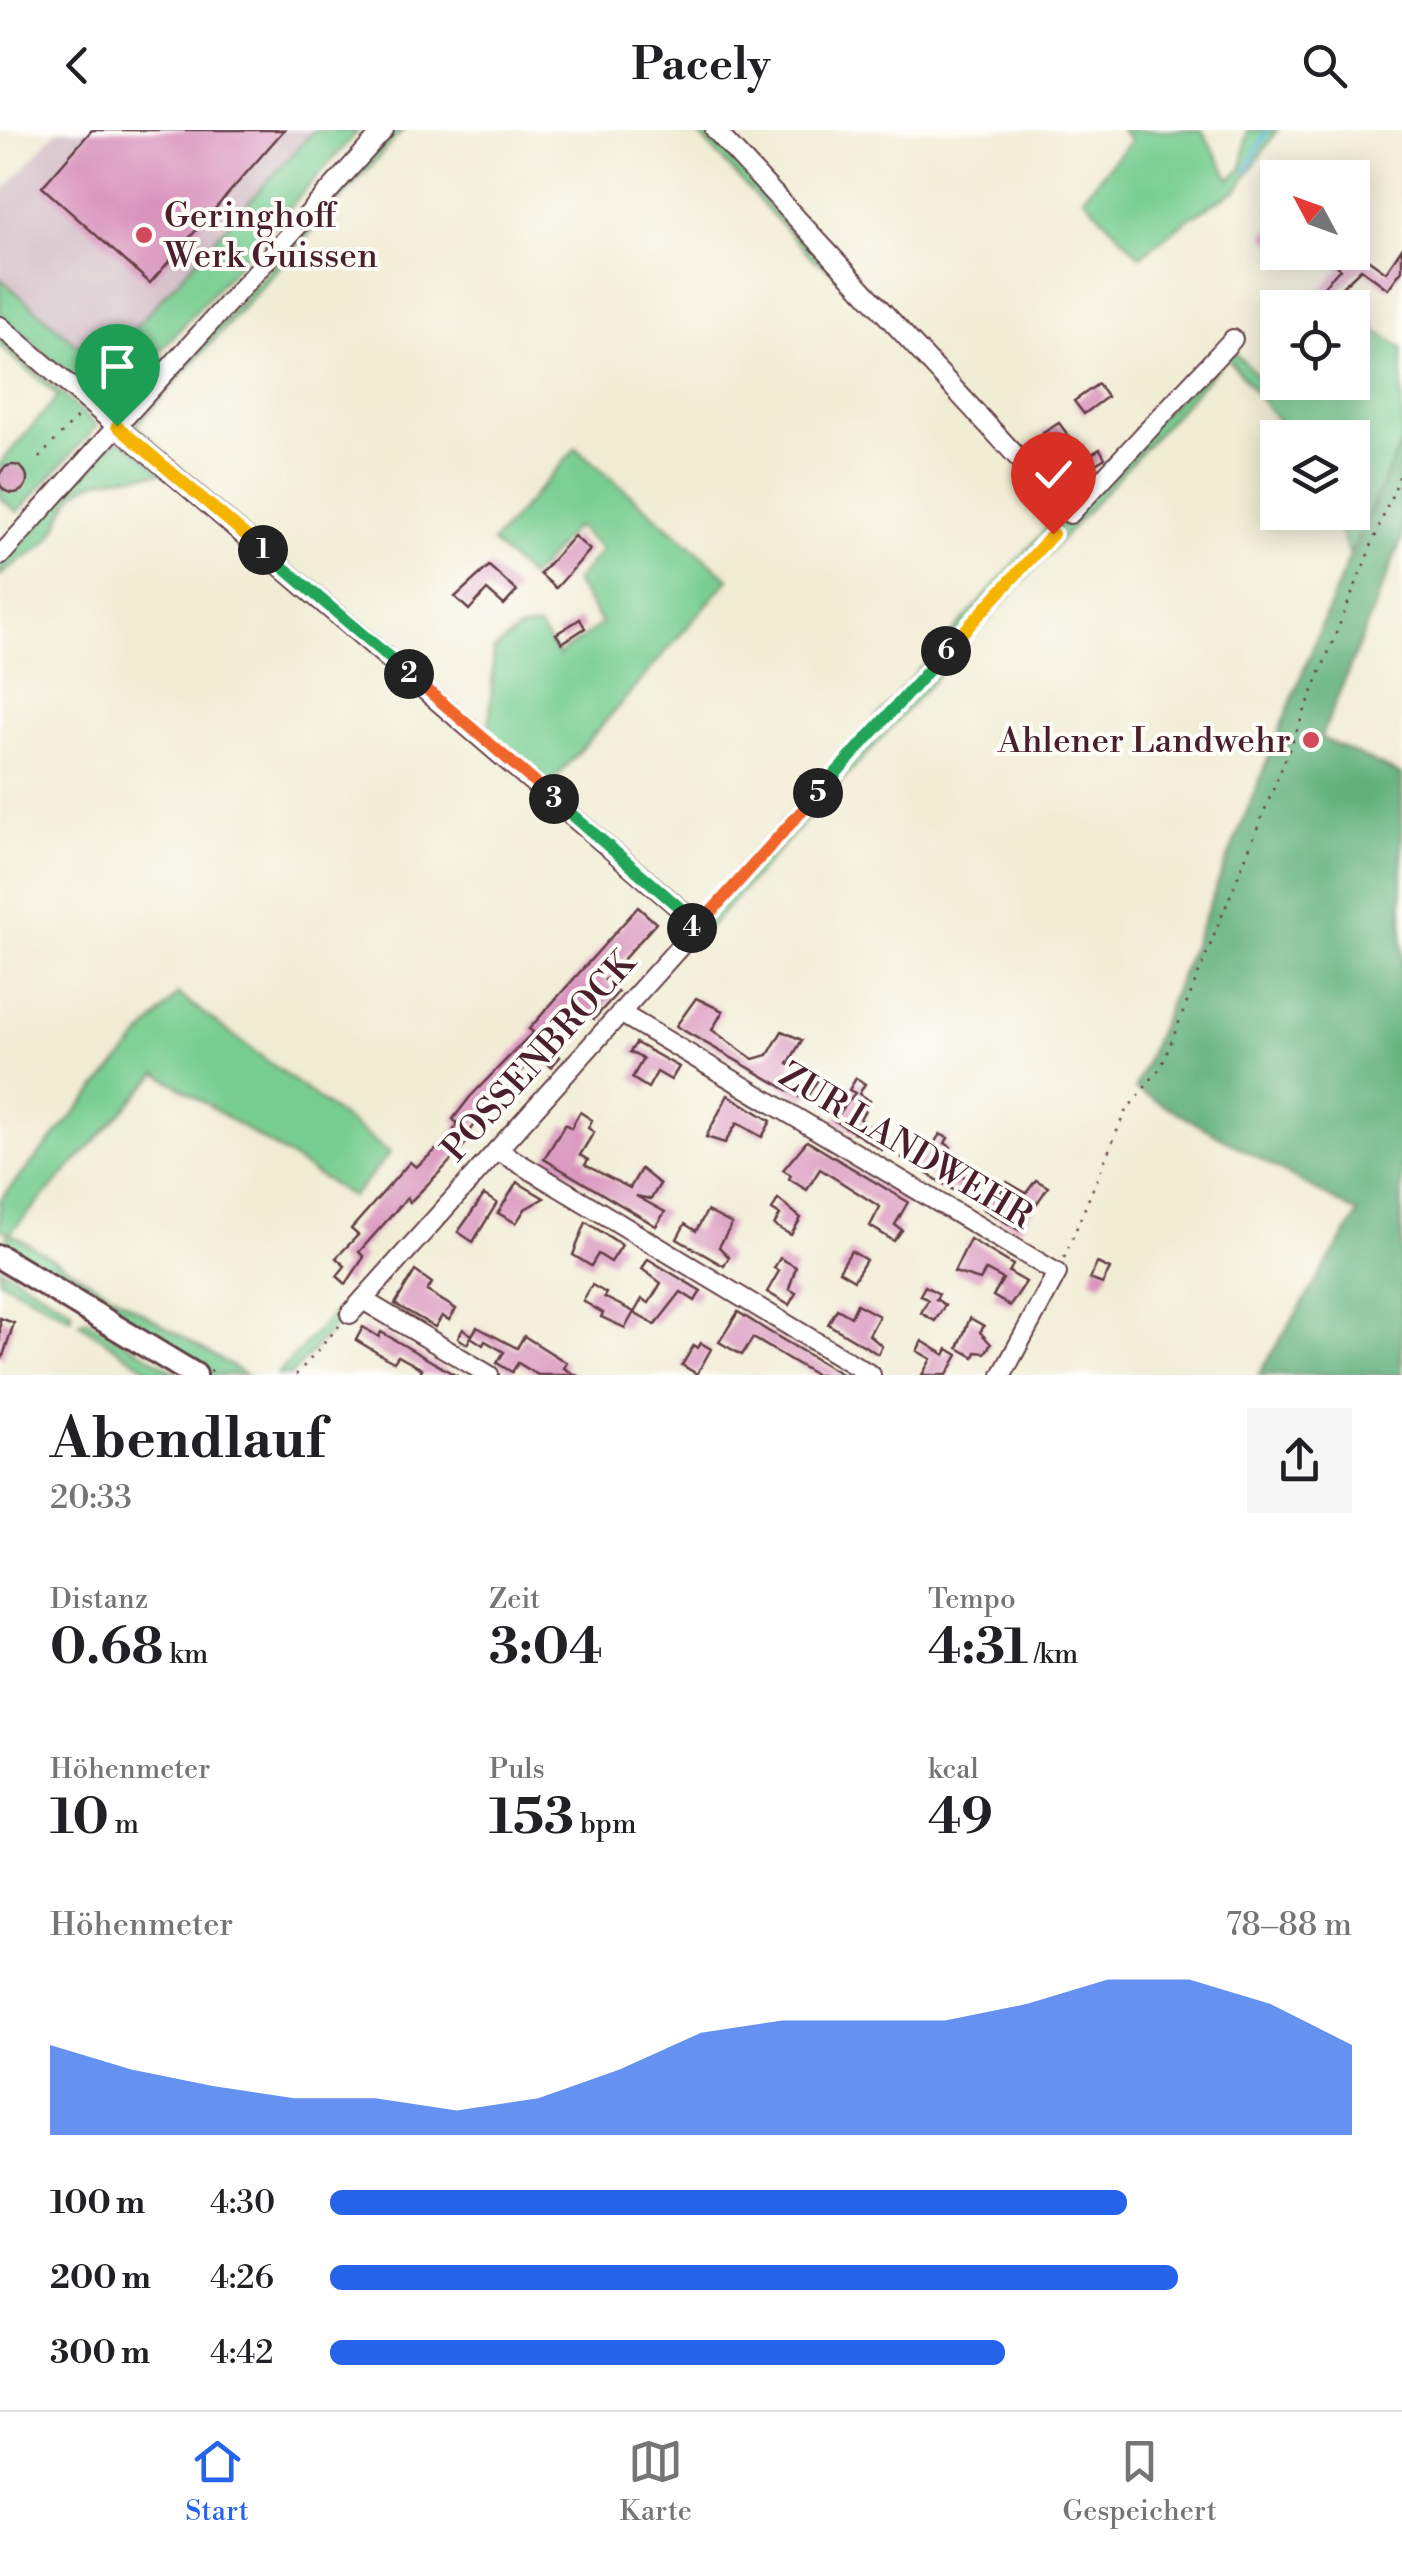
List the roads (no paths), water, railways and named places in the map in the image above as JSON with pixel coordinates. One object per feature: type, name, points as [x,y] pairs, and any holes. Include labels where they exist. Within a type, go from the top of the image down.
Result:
[{"type":"main road","points":[[0,1257],[195,1375]]},
{"type":"street","points":[[0,556],[384,130]]},
{"type":"street","points":[[715,130],[1070,514],[1222,345],[1233,339]]},
{"type":"street","points":[[0,326],[117,426]]},
{"type":"street","name":"POSSENBROCK","points":[[117,426],[688,915],[693,932],[357,1307],[489,1375]]},
{"type":"street","name":"ZUR LANDWEHR","points":[[622,1014],[1057,1273],[1002,1375]]},
{"type":"street","points":[[497,1150],[871,1375]]},
{"type":"waterway","points":[[1246,171],[1267,130]]},
{"type":"place","name":"Geringhoff Werk Guissen","points":[[144,235]]},
{"type":"place","name":"Ahlener Landwehr","points":[[1311,740]]}]
